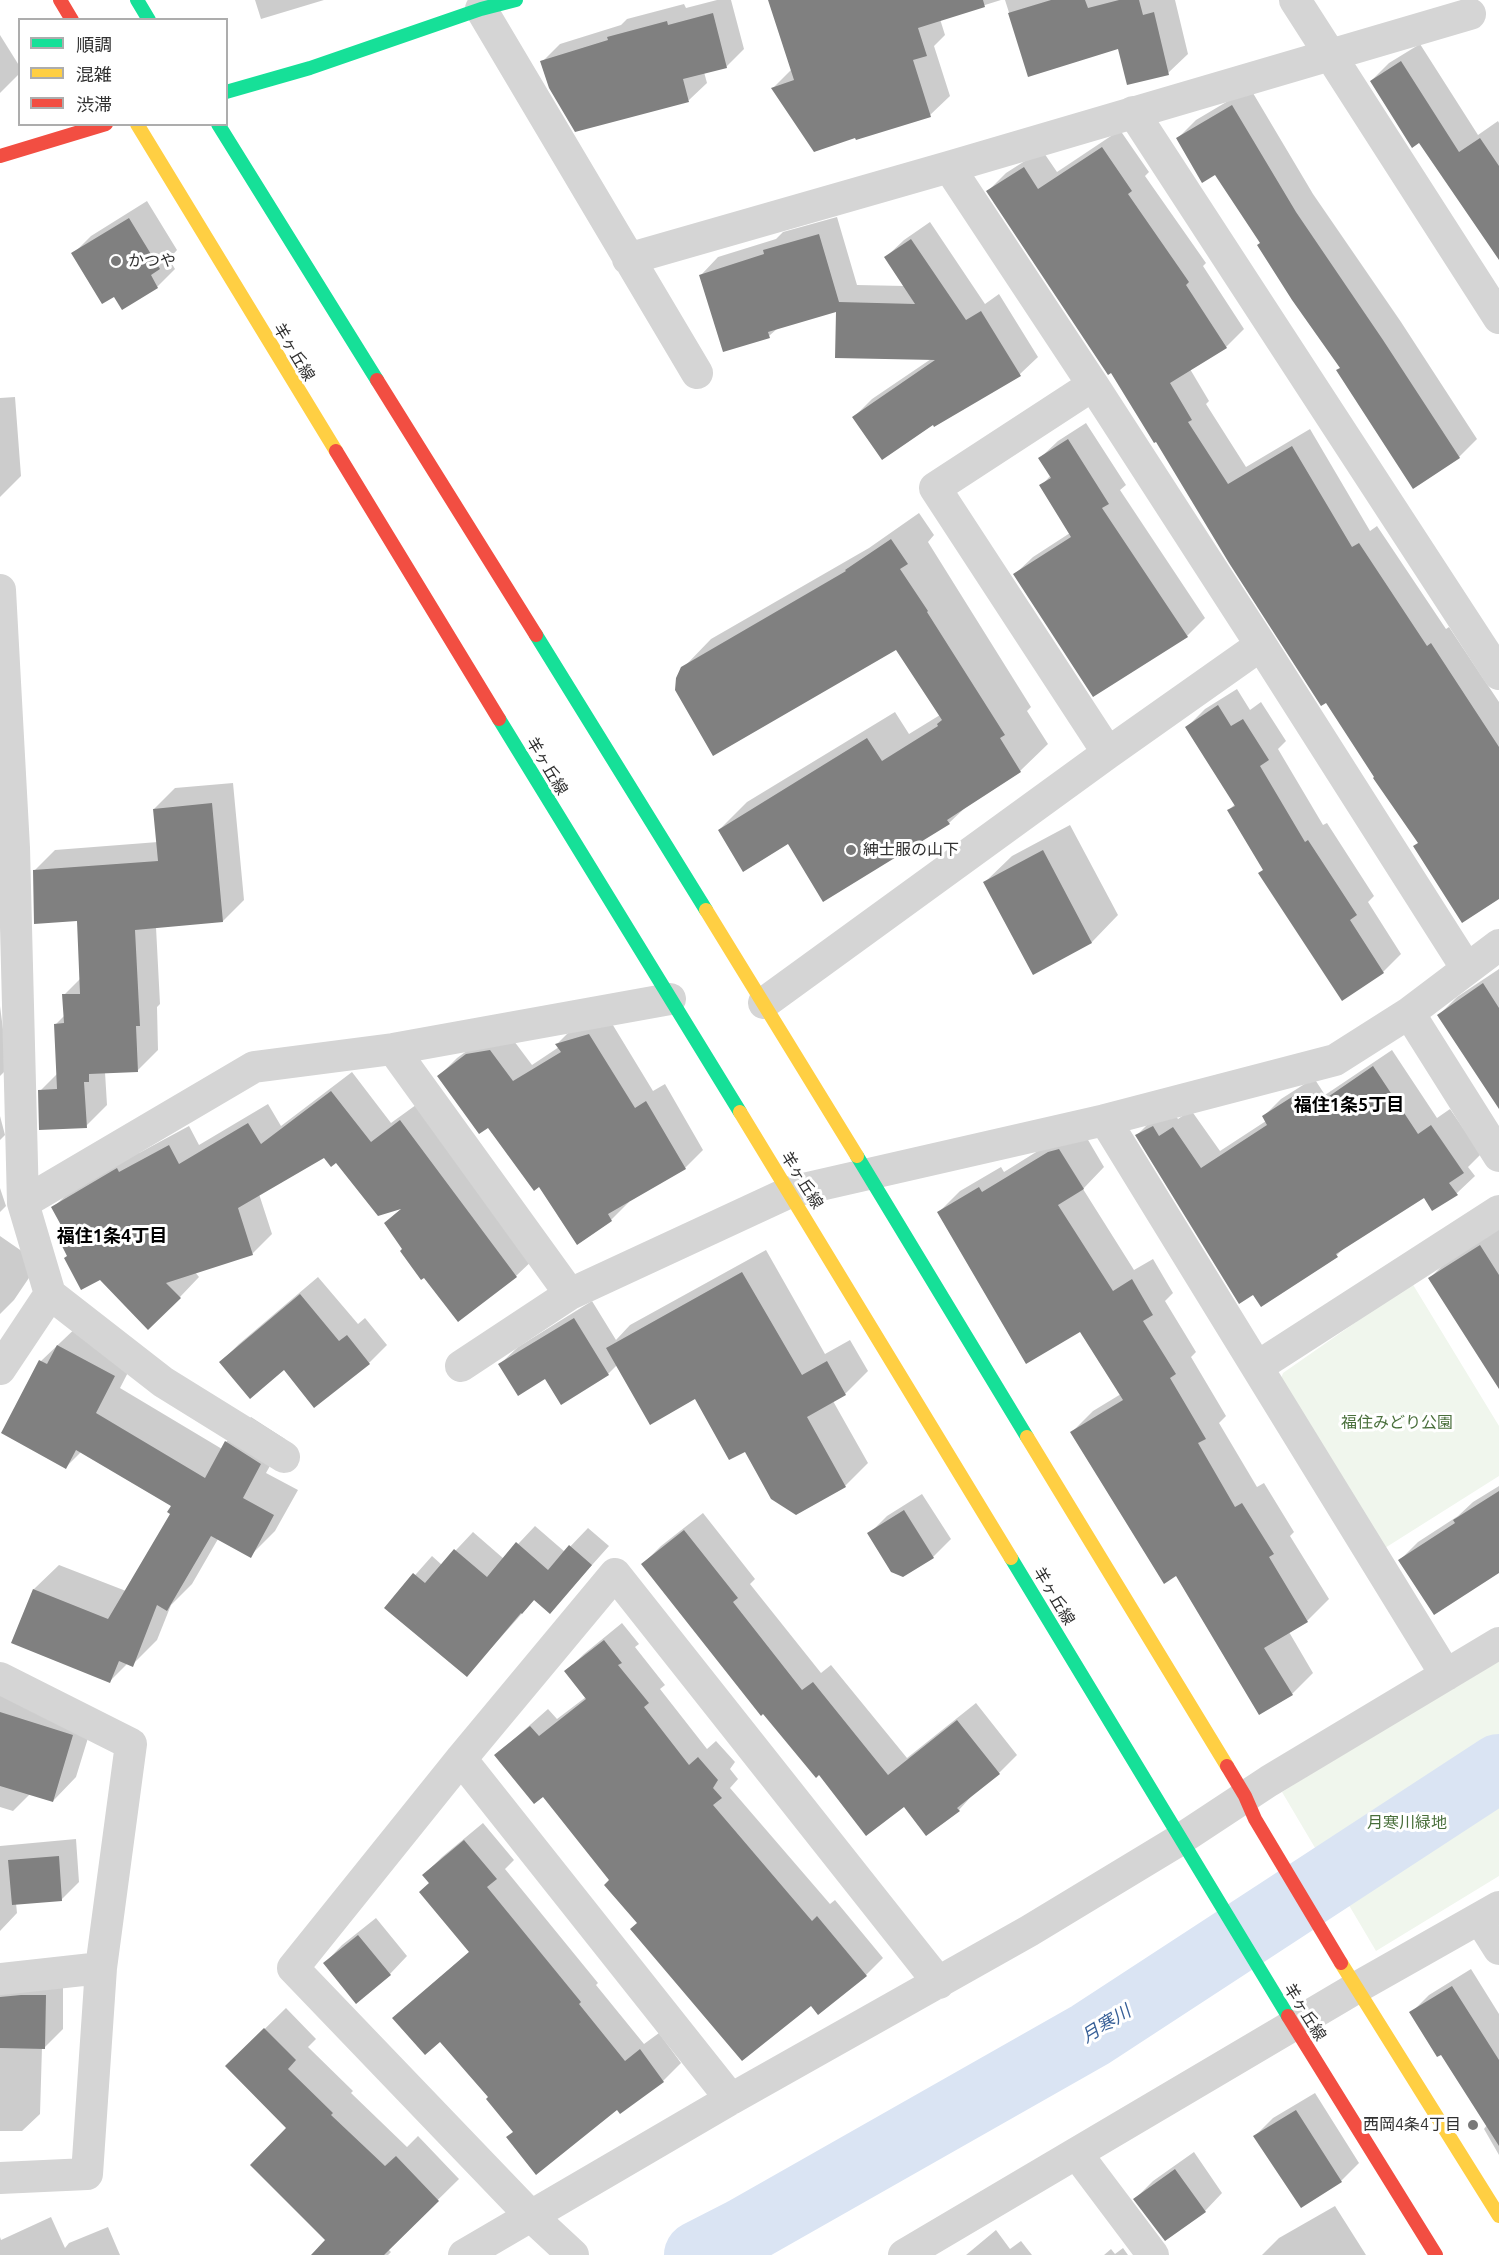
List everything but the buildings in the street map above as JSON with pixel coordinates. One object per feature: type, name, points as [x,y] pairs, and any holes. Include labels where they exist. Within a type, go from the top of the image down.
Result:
[{"type":"main road","points":[[60,0],[71,18]]},
{"type":"main road","points":[[137,0],[148,18]]},
{"type":"main road","points":[[228,91],[310,68],[481,9],[516,0]]},
{"type":"main road","points":[[0,156],[99,126]]},
{"type":"main road","name":"羊ヶ丘線","points":[[138,126],[790,1192],[1273,1992],[1436,2255]]},
{"type":"main road","points":[[219,126],[764,1003],[1250,1807],[1356,1988],[1499,2216]]},
{"type":"street","points":[[1296,0],[1494,299]]},
{"type":"street","points":[[481,9],[697,373]]},
{"type":"street","points":[[628,259],[1470,14]]},
{"type":"street","points":[[1133,112],[1499,674]]},
{"type":"street","points":[[949,167],[1261,645],[1467,969]]},
{"type":"street","points":[[1093,385],[935,488],[1108,753]]},
{"type":"street","points":[[0,590],[7,849],[23,1203],[50,1294],[163,1382],[284,1457]]},
{"type":"street","points":[[764,1003],[1261,645]]},
{"type":"street","points":[[461,1366],[570,1294],[790,1192],[868,1176],[1104,1120],[1335,1060],[1409,1012],[1499,945]]},
{"type":"street","points":[[23,1203],[254,1067],[393,1049],[670,999]]},
{"type":"street","points":[[1409,1012],[1499,1156]]},
{"type":"street","points":[[393,1049],[570,1294]]},
{"type":"street","points":[[1104,1120],[1446,1675]]},
{"type":"street","points":[[1257,1367],[1499,1211]]},
{"type":"street","points":[[0,1369],[50,1294]]},
{"type":"street","points":[[570,2253],[531,2216],[293,1968],[461,1759],[615,1574],[939,1983]]},
{"type":"street","points":[[464,2255],[731,2099],[939,1983],[1189,1852],[1250,1807],[1446,1675],[1499,1643]]},
{"type":"street","points":[[0,1678],[130,1744],[101,1968],[87,2174],[0,2178]]},
{"type":"street","points":[[461,1759],[731,2099]]},
{"type":"street","points":[[904,2255],[1356,1988],[1490,1913],[1499,1949]]},
{"type":"street","points":[[0,1980],[101,1968]]},
{"type":"street","points":[[1077,2154],[1153,2255]]},
{"type":"green space","name":"福住みどり公園","points":[[1412,1283],[1499,1426],[1499,1476],[1377,1553],[1277,1390],[1283,1373]]},
{"type":"green space","name":"月寒川緑地","points":[[1499,1656],[1499,1876],[1376,1951],[1282,1792]]},
{"type":"waterway","name":"月寒川","points":[[698,2255],[743,2232],[1090,2035],[1499,1768]]},
{"type":"traffic: fast","points":[[137,0],[148,18]]},
{"type":"traffic: fast","points":[[228,91],[310,68],[481,9],[516,0]]},
{"type":"traffic: fast","points":[[219,126],[377,380]]},
{"type":"traffic: fast","points":[[536,635],[706,910]]},
{"type":"traffic: fast","points":[[499,719],[740,1112]]},
{"type":"traffic: fast","points":[[857,1156],[1027,1437]]},
{"type":"traffic: fast","points":[[1011,1558],[1288,2016]]},
{"type":"traffic: slow","points":[[138,126],[336,451]]},
{"type":"traffic: slow","points":[[706,910],[857,1156]]},
{"type":"traffic: slow","points":[[740,1112],[1011,1558]]},
{"type":"traffic: slow","points":[[1027,1437],[1227,1766]]},
{"type":"traffic: slow","points":[[1341,1963],[1499,2216]]},
{"type":"traffic: jam","points":[[60,0],[71,18]]},
{"type":"traffic: jam","points":[[0,156],[99,126]]},
{"type":"traffic: jam","points":[[377,380],[536,635]]},
{"type":"traffic: jam","points":[[336,451],[499,719]]},
{"type":"traffic: jam","points":[[1227,1766],[1245,1796],[1255,1819],[1341,1963]]},
{"type":"traffic: jam","points":[[1288,2016],[1436,2255]]},
{"type":"place","name":"かつや","points":[[116,261]]},
{"type":"place","name":"紳士服の山下","points":[[851,850]]},
{"type":"place","name":"西岡4条4丁目","points":[[1473,2125]]},
{"type":"district","name":"福住1条5丁目","points":[[1349,1105]]},
{"type":"district","name":"福住1条4丁目","points":[[112,1236]]}]
